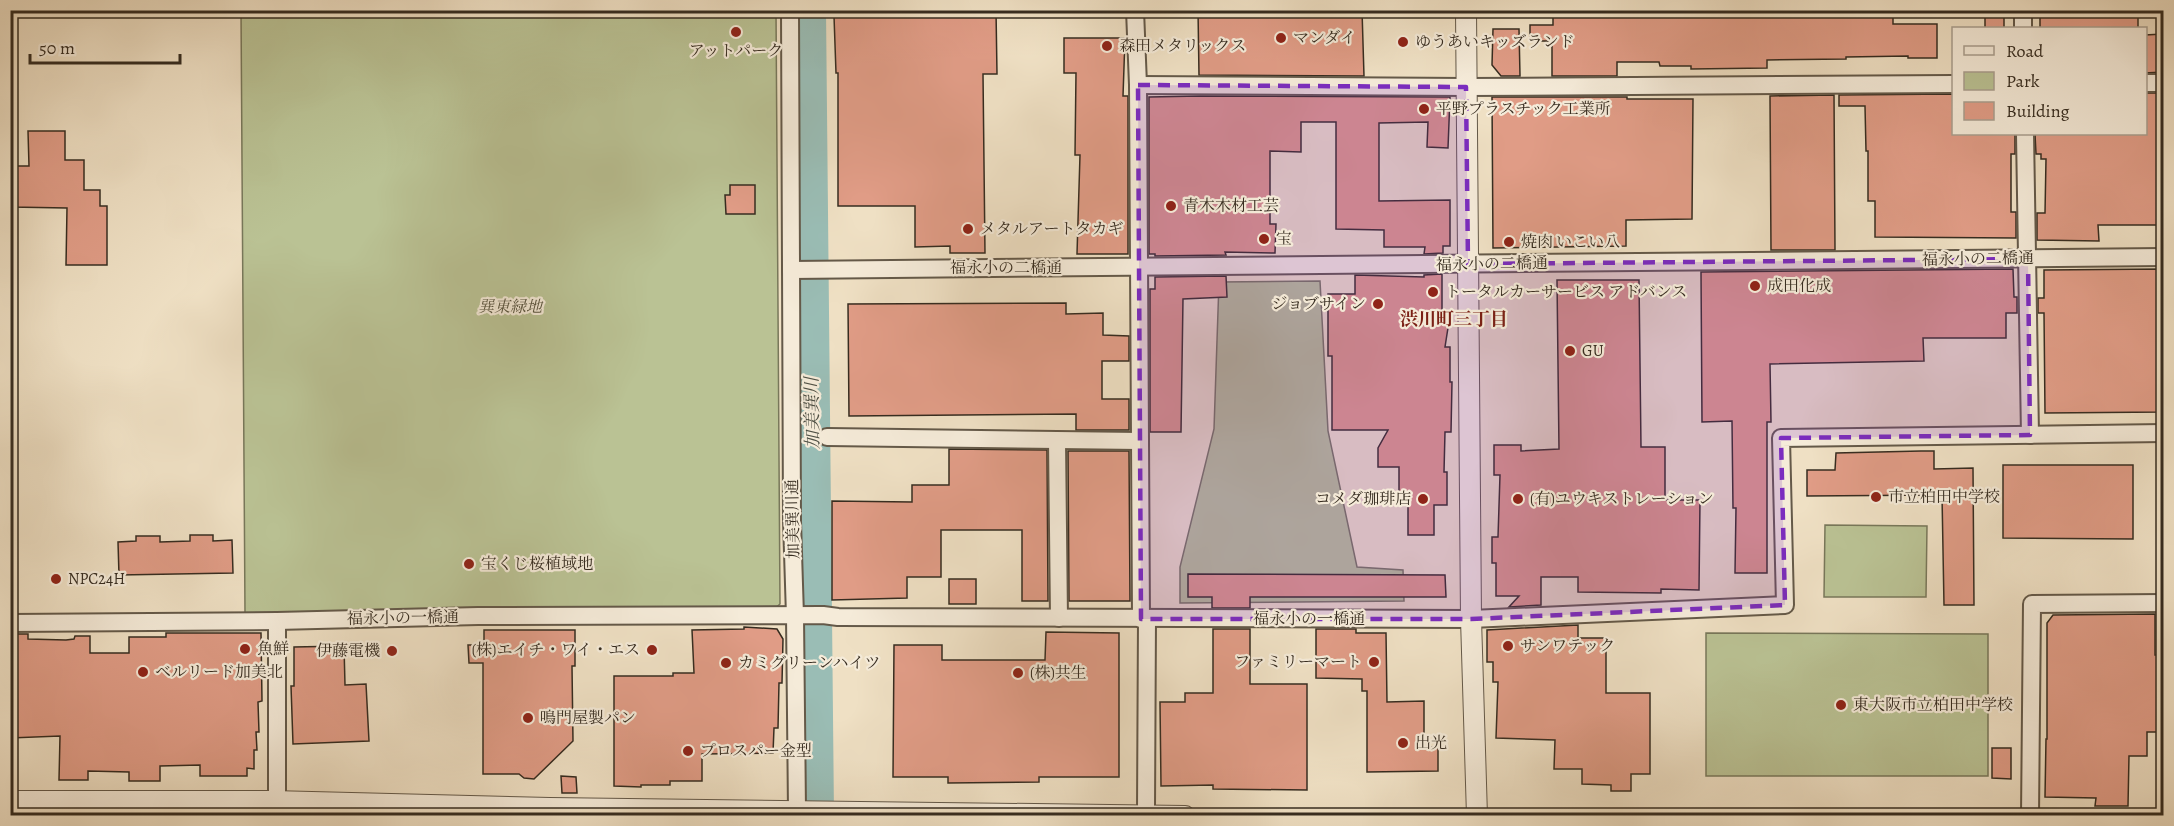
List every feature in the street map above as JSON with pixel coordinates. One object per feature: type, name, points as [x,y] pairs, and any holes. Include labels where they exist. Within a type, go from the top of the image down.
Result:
[{"type":"street","name":"加美巽川通","points":[[790,10],[792,521],[800,616],[803,811]]},
{"type":"street","points":[[1136,10],[1146,810],[1150,814]]},
{"type":"street","points":[[1466,10],[1472,619],[1477,816]]},
{"type":"street","points":[[2023,10],[2023,27]]},
{"type":"street","points":[[2147,83],[2163,83]]},
{"type":"street","points":[[1138,86],[1466,87],[1952,84]]},
{"type":"street","points":[[2025,135],[2030,435],[2163,433]]},
{"type":"street","name":"福永小の二橋通","points":[[792,270],[2163,257]]},
{"type":"street","name":"福永小の一橋通","points":[[10,623],[277,621],[478,616],[823,615],[838,617],[1144,619],[1472,619],[1785,604],[1781,438],[2030,435]]},
{"type":"street","points":[[828,437],[1140,441]]},
{"type":"street","points":[[1057,441],[1059,618]]},
{"type":"street","points":[[2030,816],[2032,603],[2163,603]]},
{"type":"street","points":[[274,806],[277,621]]},
{"type":"street","points":[[10,801],[1185,816]]},
{"type":"highlighted area","points":[[1138,85],[1466,87],[1468,264],[2028,259],[2030,435],[1781,438],[1785,605],[1471,619],[1141,619]]},
{"type":"green space","name":"巽東緑地","points":[[241,11],[776,11],[780,604],[774,609],[245,613]]},
{"type":"green space","points":[[1320,281],[1328,431],[1357,567],[1403,570],[1404,601],[1180,603],[1180,567],[1214,429],[1219,282]]},
{"type":"green space","points":[[1825,525],[1927,526],[1926,597],[1824,597]]},
{"type":"green space","points":[[1706,633],[1988,634],[1988,776],[1706,776]]},
{"type":"building","points":[[921,10],[996,10],[997,74],[983,74],[985,253],[950,253],[950,246],[915,247],[915,206],[838,206],[838,73],[836,73],[834,16],[885,15]]},
{"type":"building","name":"マンダイ","points":[[1198,10],[1362,10],[1364,76],[1199,75]]},
{"type":"building","points":[[1553,10],[1893,10],[1893,24],[1937,24],[1937,58],[1908,58],[1908,56],[1767,60],[1767,68],[1691,69],[1691,66],[1660,66],[1659,62],[1617,62],[1617,76],[1552,76],[1552,41],[1530,41],[1530,25],[1553,25]]},
{"type":"building","points":[[1985,10],[2004,10],[2004,27],[1985,27]]},
{"type":"building","points":[[2040,10],[2138,10],[2138,27],[2040,27]]},
{"type":"building","points":[[1493,29],[1519,29],[1520,76],[1501,76],[1492,65]]},
{"type":"building","points":[[2163,34],[2163,72],[2147,73],[2147,35]]},
{"type":"building","points":[[1064,38],[1125,38],[1123,96],[1128,96],[1128,254],[1077,254],[1080,155],[1075,155],[1076,73],[1064,73]]},
{"type":"building","points":[[2147,93],[2163,93],[2163,225],[2098,225],[2099,241],[2037,240],[2037,213],[2045,213],[2046,159],[2041,159],[2041,154],[2036,154],[2035,135],[2147,135]]},
{"type":"building","points":[[1952,94],[1952,135],[2015,135],[2015,154],[2011,154],[2011,212],[2016,212],[2016,238],[1875,237],[1875,201],[1868,201],[1865,106],[1839,106],[1839,95]]},
{"type":"building","points":[[1834,95],[1835,250],[1771,250],[1770,96]]},
{"type":"building","points":[[1149,97],[1450,97],[1448,148],[1427,147],[1428,122],[1379,123],[1379,201],[1450,200],[1450,246],[1443,246],[1443,253],[1424,254],[1425,247],[1384,247],[1384,230],[1336,229],[1336,122],[1301,122],[1301,152],[1270,151],[1270,224],[1276,224],[1275,253],[1225,252],[1226,255],[1155,256],[1155,254],[1149,254]]},
{"type":"building","points":[[1492,97],[1693,99],[1692,219],[1626,220],[1626,246],[1493,248]]},
{"type":"building","points":[[28,131],[65,131],[65,160],[84,160],[84,190],[100,190],[100,206],[107,206],[107,265],[66,265],[67,208],[10,207],[10,166],[29,166]]},
{"type":"building","points":[[730,185],[755,185],[755,214],[726,214],[725,195],[730,195]]},
{"type":"building","points":[[2013,269],[2017,313],[2006,313],[2006,338],[1923,338],[1924,361],[1770,364],[1771,422],[1767,422],[1767,573],[1735,573],[1736,508],[1733,508],[1732,421],[1702,422],[1701,272]]},
{"type":"building","points":[[2163,269],[2163,412],[2045,413],[2044,313],[2038,313],[2038,298],[2044,298],[2044,270]]},
{"type":"building","points":[[1442,274],[1442,314],[1450,315],[1445,347],[1450,347],[1450,382],[1452,382],[1451,432],[1445,432],[1444,472],[1447,472],[1447,505],[1434,505],[1434,535],[1408,535],[1408,492],[1399,492],[1399,467],[1378,467],[1378,448],[1388,430],[1332,430],[1332,356],[1328,356],[1328,294],[1355,294],[1355,275],[1424,277],[1424,275]]},
{"type":"building","points":[[1226,276],[1227,297],[1183,299],[1181,432],[1150,432],[1150,289],[1155,289],[1155,277]]},
{"type":"building","points":[[1557,280],[1639,280],[1641,447],[1665,447],[1665,500],[1700,500],[1699,590],[1661,589],[1661,593],[1578,592],[1578,577],[1541,577],[1541,605],[1509,607],[1519,596],[1496,596],[1496,563],[1492,563],[1492,537],[1498,537],[1500,475],[1494,475],[1494,445],[1521,445],[1521,451],[1559,449]]},
{"type":"building","points":[[1066,303],[1066,314],[1103,313],[1103,335],[1129,336],[1129,361],[1102,361],[1102,399],[1129,399],[1129,430],[1076,430],[1076,414],[849,416],[848,304]]},
{"type":"building","points":[[949,449],[1047,450],[1048,601],[1022,601],[1022,530],[941,530],[941,577],[907,577],[907,598],[832,600],[832,501],[912,502],[912,485],[949,485]]},
{"type":"building","points":[[1068,451],[1129,451],[1130,601],[1069,601]]},
{"type":"building","points":[[1934,451],[1934,469],[1973,468],[1974,605],[1944,605],[1942,495],[1807,496],[1807,470],[1835,470],[1836,453]]},
{"type":"building","points":[[2003,465],[2133,465],[2133,539],[2003,538]]},
{"type":"building","points":[[190,535],[213,535],[213,541],[232,540],[233,573],[119,575],[118,542],[136,541],[136,536],[160,536],[160,542],[190,541]]},
{"type":"building","points":[[1188,574],[1445,575],[1446,597],[1250,597],[1250,608],[1212,608],[1212,597],[1188,597]]},
{"type":"building","points":[[949,579],[976,579],[976,604],[949,604]]},
{"type":"building","points":[[2155,614],[2155,655],[2163,655],[2163,732],[2147,732],[2147,756],[2129,756],[2128,806],[2095,806],[2096,798],[2045,797],[2047,623],[2053,615]]},
{"type":"building","points":[[1578,625],[1578,638],[1606,638],[1606,693],[1650,693],[1650,774],[1631,774],[1631,791],[1611,791],[1611,785],[1582,784],[1582,769],[1554,769],[1555,740],[1496,738],[1498,682],[1493,682],[1493,662],[1487,662],[1487,630]]},
{"type":"building","points":[[744,627],[777,629],[783,639],[782,683],[779,683],[778,728],[774,728],[773,753],[702,754],[702,781],[670,781],[670,785],[641,785],[641,787],[614,786],[614,676],[673,676],[673,673],[694,673],[692,630],[744,629]]},
{"type":"building","points":[[1213,629],[1250,629],[1250,684],[1307,684],[1307,790],[1213,789],[1213,785],[1161,786],[1160,702],[1185,702],[1185,693],[1213,693]]},
{"type":"building","points":[[1316,629],[1356,629],[1356,633],[1386,633],[1387,702],[1424,701],[1424,747],[1438,747],[1438,771],[1367,772],[1367,691],[1362,691],[1362,679],[1316,678]]},
{"type":"building","name":"鳴門屋製パン","points":[[484,630],[575,630],[575,666],[572,666],[573,741],[534,779],[524,778],[519,774],[483,774],[483,663],[469,663],[468,645],[484,645]]},
{"type":"building","points":[[1046,632],[1119,633],[1119,777],[1039,777],[1039,782],[948,783],[948,777],[893,777],[894,645],[942,645],[942,660],[1045,660]]},
{"type":"building","points":[[166,633],[261,633],[262,701],[258,702],[259,732],[256,732],[257,750],[254,750],[254,769],[247,768],[247,776],[200,776],[200,765],[160,766],[160,781],[129,781],[129,772],[88,771],[88,780],[59,780],[60,736],[10,738],[10,634],[28,634],[28,639],[66,640],[74,639],[75,636],[90,636],[90,653],[129,653],[129,637],[166,637]]},
{"type":"building","points":[[344,646],[345,685],[366,684],[369,741],[293,744],[291,686],[294,686],[294,647]]},
{"type":"building","points":[[1992,748],[2011,748],[2011,779],[1992,778]]},
{"type":"building","points":[[561,776],[576,777],[577,793],[562,793]]},
{"type":"waterway","name":"加美巽川","points":[[808,10],[816,816]]},
{"type":"place","name":"アットパーク","points":[[736,32]]},
{"type":"place","name":"マンダイ","points":[[1281,38]]},
{"type":"place","name":"ゆうあいキッズランド","points":[[1403,42]]},
{"type":"place","name":"森田メタリックス","points":[[1107,46]]},
{"type":"place","name":"平野プラスチック工業所","points":[[1424,109]]},
{"type":"place","name":"青木木材工芸","points":[[1171,206]]},
{"type":"place","name":"メタルアートタカギ","points":[[968,229]]},
{"type":"place","name":"宝","points":[[1264,239]]},
{"type":"place","name":"焼肉 いこい八","points":[[1509,242]]},
{"type":"place","name":"成田化成","points":[[1755,286]]},
{"type":"place","name":"トータルカーサービス アドバンス","points":[[1433,292]]},
{"type":"place","name":"ジョブサイン","points":[[1378,304]]},
{"type":"place","name":"GU","points":[[1570,351]]},
{"type":"place","name":"市立柏田中学校","points":[[1876,497]]},
{"type":"place","name":"コメダ珈琲店","points":[[1423,499]]},
{"type":"place","name":"(有)ユウキストレーション","points":[[1518,499]]},
{"type":"place","name":"宝くじ桜植域地","points":[[469,564]]},
{"type":"place","name":"NPC24H","points":[[56,579]]},
{"type":"place","name":"サンワテック","points":[[1508,646]]},
{"type":"place","name":"魚鮮","points":[[245,649]]},
{"type":"place","name":"(株)エイチ・ワイ・エス","points":[[652,650]]},
{"type":"place","name":"伊藤電機","points":[[392,651]]},
{"type":"place","name":"ファミリーマート","points":[[1374,662]]},
{"type":"place","name":"カミグリーンハイツ","points":[[726,663]]},
{"type":"place","name":"ベルリード加美北","points":[[143,672]]},
{"type":"place","name":"(株)共生","points":[[1018,673]]},
{"type":"place","name":"東大阪市立柏田中学校","points":[[1841,705]]},
{"type":"place","name":"鳴門屋製パン","points":[[528,718]]},
{"type":"place","name":"出光","points":[[1403,743]]},
{"type":"place","name":"プロスパー金型","points":[[688,751]]},
{"type":"district","name":"渋川町三丁目","points":[[1454,319]]}]
